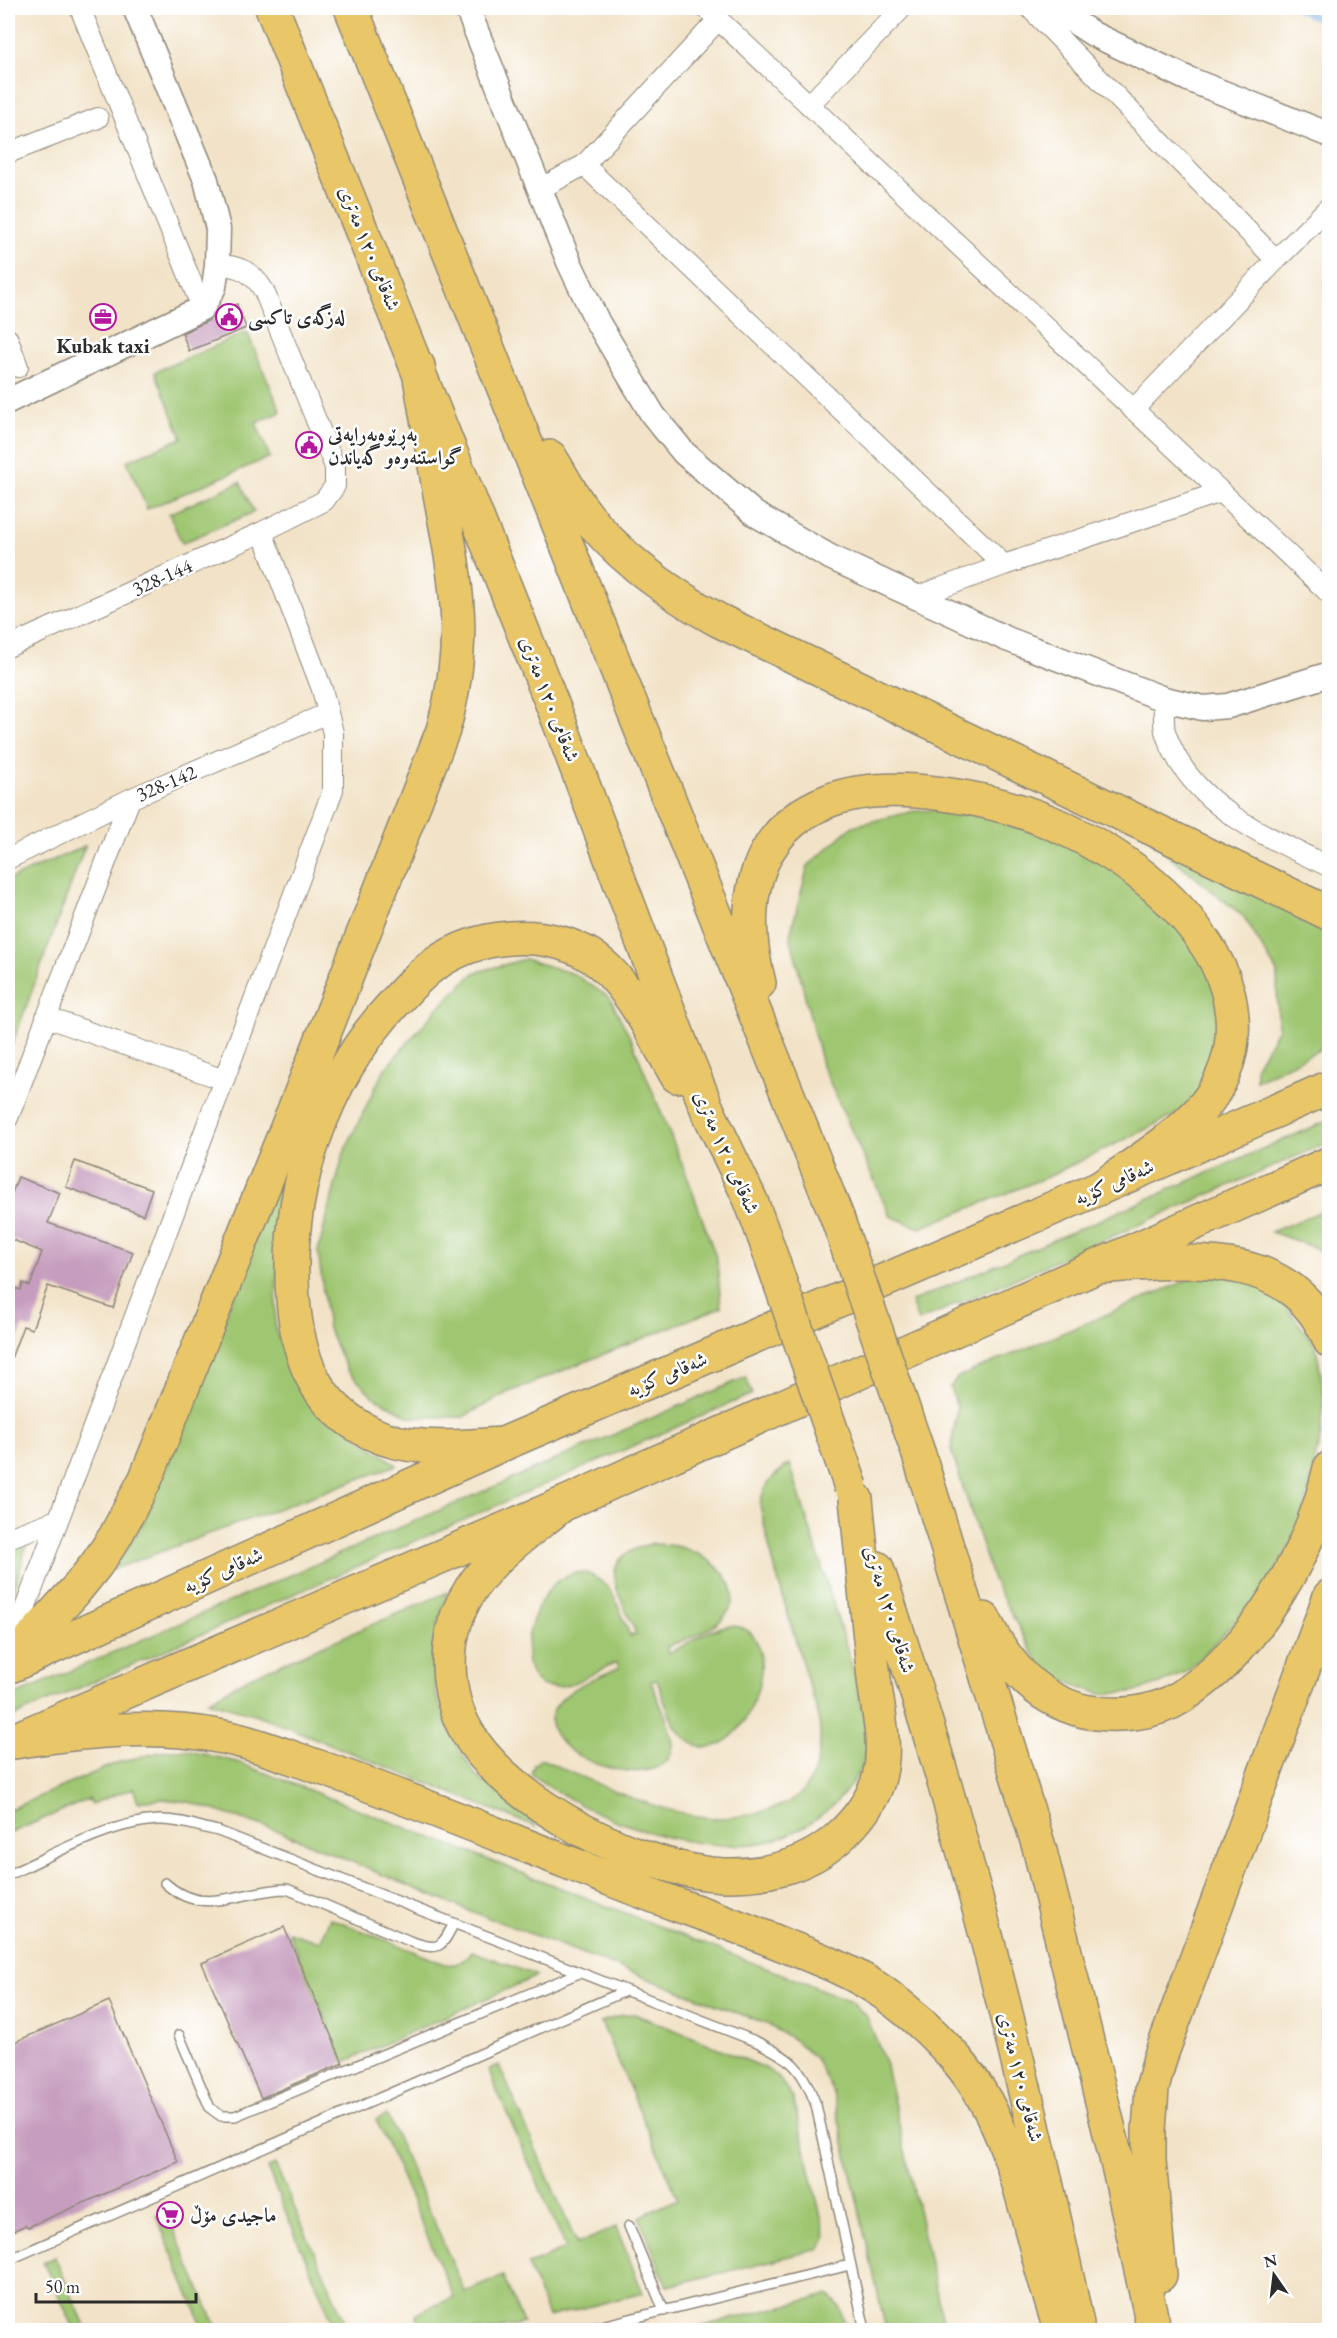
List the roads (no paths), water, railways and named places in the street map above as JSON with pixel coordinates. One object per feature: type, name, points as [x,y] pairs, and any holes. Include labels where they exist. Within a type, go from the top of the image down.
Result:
[{"type":"highway","name":"شەقامی ١٢٠ مەتری","points":[[272,8],[559,721],[683,1049],[708,1111],[751,1201],[764,1236],[853,1493],[941,1772],[1047,2182],[1078,2331]]},
{"type":"highway","points":[[351,8],[820,1173],[930,1486],[984,1620],[1004,1656],[1031,1686],[1050,1699],[1071,1708],[1093,1713],[1138,1713],[1181,1697],[1228,1656],[1269,1608],[1301,1551],[1318,1508],[1329,1468]]},
{"type":"highway","points":[[8,1665],[96,1565],[115,1537],[146,1478],[295,1108],[443,730],[456,677],[459,613],[452,558],[418,366]]},
{"type":"highway","points":[[499,371],[581,509],[630,561],[687,603],[1329,914]]},
{"type":"highway","points":[[820,1173],[754,963],[750,922],[753,886],[775,841],[792,823],[813,808],[844,796],[860,793],[925,792],[957,796],[1020,811],[1051,822],[1108,852],[1148,880],[1183,914],[1203,940],[1224,975],[1231,1003],[1233,1032],[1225,1071],[1216,1089],[1193,1120],[1100,1188]]},
{"type":"highway","points":[[503,1444],[419,1446],[395,1442],[372,1434],[351,1422],[332,1406],[319,1390],[301,1352],[296,1332],[292,1283],[293,1227],[312,1144],[334,1090],[354,1054],[385,1013],[420,975],[454,953],[493,940],[530,937],[545,939],[561,942],[589,956],[614,975],[637,1009],[751,1201]]},
{"type":"highway","name":"شەقامی کۆیە","points":[[8,1665],[503,1444],[1100,1188],[1329,1087]]},
{"type":"highway","points":[[8,1743],[563,1504],[1329,1163]]},
{"type":"highway","points":[[1095,1267],[1189,1262],[1230,1264],[1250,1269],[1288,1285],[1316,1315],[1329,1341]]},
{"type":"highway","points":[[930,1486],[1039,1847],[1122,2178],[1154,2331]]},
{"type":"highway","points":[[563,1504],[492,1563],[464,1600],[456,1621],[449,1666],[451,1689],[457,1711],[479,1750],[495,1767],[528,1795],[564,1820],[602,1840],[643,1856],[683,1868],[722,1875],[740,1875],[778,1870],[812,1857],[830,1845],[859,1818],[878,1782],[883,1742],[853,1493]]},
{"type":"highway","points":[[1163,2331],[1156,2224],[1149,2161],[1152,2089],[1160,2058],[1329,1596]]},
{"type":"highway","points":[[8,1743],[73,1734],[152,1730],[186,1731],[221,1736],[252,1744],[350,1778],[737,1926],[829,1963],[883,1992],[950,2051],[986,2101],[1015,2169],[1047,2294],[1061,2331]]},
{"type":"street","points":[[80,8],[202,308]]},
{"type":"street","points":[[8,401],[202,308],[214,287],[218,229],[206,180],[135,8]]},
{"type":"street","points":[[467,8],[569,262],[598,323],[653,415],[684,453],[755,514],[830,557],[1007,639],[1164,699],[1203,708],[1228,706],[1329,675]]},
{"type":"street","points":[[809,105],[902,8]]},
{"type":"street","points":[[1030,8],[1276,260]]},
{"type":"street","points":[[1053,8],[1093,34],[1188,79],[1329,135]]},
{"type":"street","points":[[540,189],[584,165],[712,14],[1329,594]]},
{"type":"street","points":[[8,153],[99,118]]},
{"type":"street","points":[[584,165],[1004,565]]},
{"type":"street","points":[[1133,410],[1329,206]]},
{"type":"street","name":"328-144","points":[[8,647],[262,532],[324,501],[335,486],[335,467],[264,291],[245,270],[217,265]]},
{"type":"street","points":[[8,339],[18,367]]},
{"type":"street","points":[[916,597],[1221,492]]},
{"type":"street","points":[[8,1648],[18,1627],[333,790],[333,733],[322,689],[262,532]]},
{"type":"street","points":[[1164,699],[1169,744],[1186,773],[1201,790],[1240,822],[1329,867]]},
{"type":"street","name":"328-142","points":[[8,860],[130,799],[328,713]]},
{"type":"street","points":[[8,1118],[130,799]]},
{"type":"street","points":[[46,1017],[224,1080]]},
{"type":"street","points":[[8,1538],[57,1520]]},
{"type":"lane","points":[[8,1875],[120,1827],[161,1820],[180,1822],[218,1831],[775,2050],[795,2065],[806,2080],[816,2105],[865,2331]]},
{"type":"lane","points":[[165,1883],[176,1894],[194,1901],[227,1900],[265,1891],[287,1889],[431,1948],[437,1947],[447,1936],[454,1923]]},
{"type":"lane","points":[[179,2035],[210,2108],[221,2116],[235,2116],[579,1973]]},
{"type":"lane","points":[[8,2260],[625,1991]]},
{"type":"lane","points":[[629,2226],[664,2311]]},
{"type":"lane","points":[[585,2331],[850,2265]]},
{"type":"waterway","points":[[1298,8],[1330,24]]},
{"type":"place","name":"Kubak taxi","points":[[103,317]]},
{"type":"place","name":"لەزگەی تاکسی","points":[[229,317]]},
{"type":"place","name":"بەڕێوەبەرایەتی گواستنەوەو گەیاندن","points":[[309,445]]},
{"type":"place","name":"ماجیدی مۆڵ","points":[[170,2215]]}]
